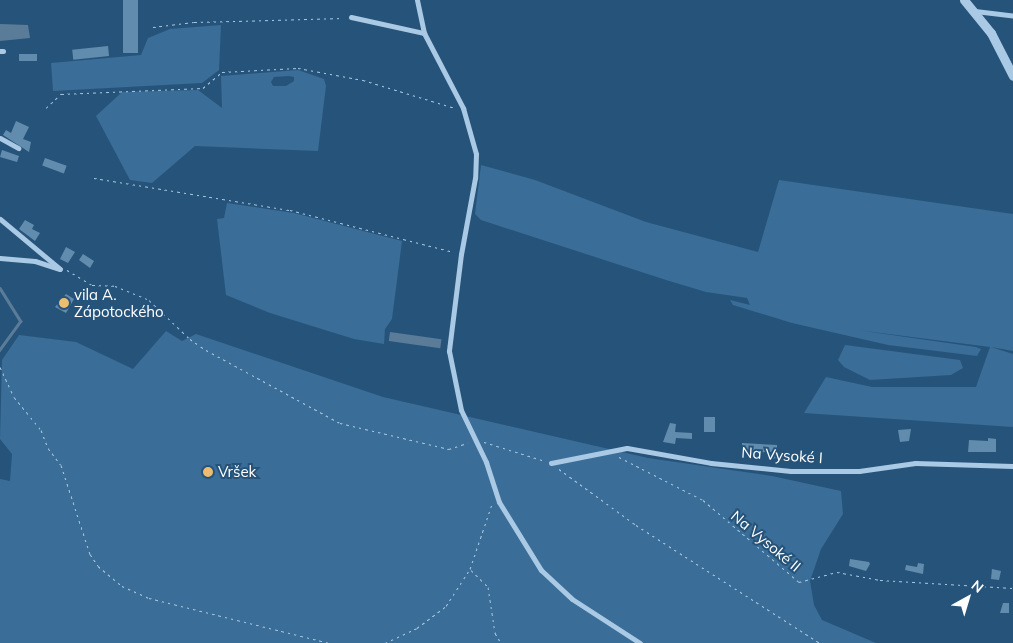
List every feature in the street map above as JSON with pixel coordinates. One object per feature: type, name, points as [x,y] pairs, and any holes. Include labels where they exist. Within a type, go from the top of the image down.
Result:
[{"type":"street","points":[[418,0],[424,33],[463,108],[476,164],[461,254],[449,362],[461,410],[476,440],[499,502],[541,570],[572,599],[640,643]]},
{"type":"street","points":[[964,0],[975,11],[998,44],[1013,76]]},
{"type":"street","points":[[975,11],[1013,16]]},
{"type":"street","points":[[351,17],[424,33]]},
{"type":"street","points":[[0,138],[18,148]]},
{"type":"street","points":[[0,219],[60,269]]},
{"type":"street","points":[[0,258],[34,261],[60,269]]},
{"type":"street","name":"Na Vysoké I","points":[[551,463],[610,452],[642,449],[711,463],[791,471],[859,471],[915,463],[1013,466]]},
{"type":"path","points":[[153,27],[194,22],[351,17]]},
{"type":"path","points":[[46,108],[61,94],[203,88],[222,72],[298,68],[362,80],[463,108]]},
{"type":"path","points":[[94,178],[298,212],[461,254]]},
{"type":"path","points":[[60,269],[70,270],[92,285],[115,286],[149,300],[190,340],[293,400],[340,422],[449,449],[476,440],[551,463],[636,525],[820,643]]},
{"type":"path","points":[[0,368],[14,397],[41,430],[48,448],[61,465],[90,554],[104,571],[130,591],[149,598],[330,643]]},
{"type":"path","name":"Na Vysoké II","points":[[610,452],[702,500],[799,582],[837,572],[880,580],[1013,588]]},
{"type":"path","points":[[384,643],[438,614],[470,569],[493,500]]},
{"type":"path","points":[[470,569],[488,587],[495,633],[501,643]]},
{"type":"shaded area","points":[[0,24],[28,25],[30,38],[0,41]]},
{"type":"shaded area","points":[[221,25],[219,70],[202,83],[53,91],[51,63],[141,55],[148,38],[170,29]]},
{"type":"shaded area","points":[[298,70],[324,79],[326,86],[318,151],[195,146],[152,183],[130,180],[96,116],[122,92],[198,90],[222,108],[221,76]],"holes":[[[274,77],[294,77],[294,81],[286,86],[273,86],[271,82]]]},
{"type":"shaded area","points":[[481,165],[535,180],[646,222],[758,252],[779,180],[1013,214],[1013,351],[991,347],[1013,354],[1013,427],[804,413],[826,377],[872,387],[976,387],[990,347],[857,330],[976,347],[981,349],[977,356],[888,345],[792,323],[733,305],[730,300],[750,305],[747,298],[706,292],[481,220],[475,214]]},
{"type":"shaded area","points":[[227,203],[294,213],[402,241],[392,319],[385,329],[384,344],[354,339],[270,313],[226,295],[217,219],[224,218]]},
{"type":"shaded area","points":[[166,331],[182,341],[196,334],[383,397],[648,458],[772,476],[841,491],[843,514],[821,549],[810,581],[814,605],[822,620],[876,643],[0,643],[0,479],[10,481],[12,454],[0,439],[2,360],[19,335],[76,342],[133,369]]},
{"type":"shaded area","points":[[390,332],[441,339],[440,348],[389,341]]},
{"type":"shaded area","points":[[845,345],[960,360],[963,368],[951,375],[870,380],[844,367],[838,360]]},
{"type":"building","points":[[123,0],[138,0],[138,53],[123,53]]},
{"type":"building","points":[[108,46],[109,56],[73,60],[72,50]]},
{"type":"building","points":[[19,54],[37,54],[37,61],[19,61]]},
{"type":"building","points":[[16,121],[29,127],[23,139],[31,142],[29,152],[3,135],[6,130],[11,133]]},
{"type":"building","points":[[2,150],[19,156],[17,162],[0,157]]},
{"type":"building","points":[[45,158],[67,166],[64,173],[42,166]]},
{"type":"building","points":[[25,220],[34,225],[32,229],[40,233],[35,241],[19,229]]},
{"type":"building","points":[[66,247],[75,252],[68,263],[60,259]]},
{"type":"building","points":[[83,254],[94,261],[90,268],[79,260]]},
{"type":"building","name":"vila A. Zápotockého","points":[[66,294],[74,299],[66,313],[55,307]]},
{"type":"building","points":[[704,417],[715,417],[715,432],[704,432]]},
{"type":"building","points":[[670,423],[676,424],[675,432],[692,433],[692,439],[676,438],[675,444],[663,442]]},
{"type":"building","points":[[911,429],[909,441],[900,442],[898,430]]},
{"type":"building","points":[[988,438],[996,439],[996,452],[968,452],[969,440],[988,441]]},
{"type":"building","points":[[742,443],[777,445],[777,458],[771,459],[771,452],[742,453]]},
{"type":"building","points":[[850,559],[869,562],[870,564],[866,571],[849,566]]},
{"type":"building","points":[[918,563],[924,564],[923,574],[905,570],[906,565],[917,567]]},
{"type":"building","points":[[992,569],[1001,571],[999,580],[991,579]]},
{"type":"building","points":[[1003,603],[1009,603],[1009,613],[1000,613]]},
{"type":"waterway","points":[[0,288],[21,321],[0,350]]},
{"type":"place","name":"vila A. Zápotockého","points":[[64,303]]},
{"type":"place","name":"Vršek","points":[[208,472]]}]
